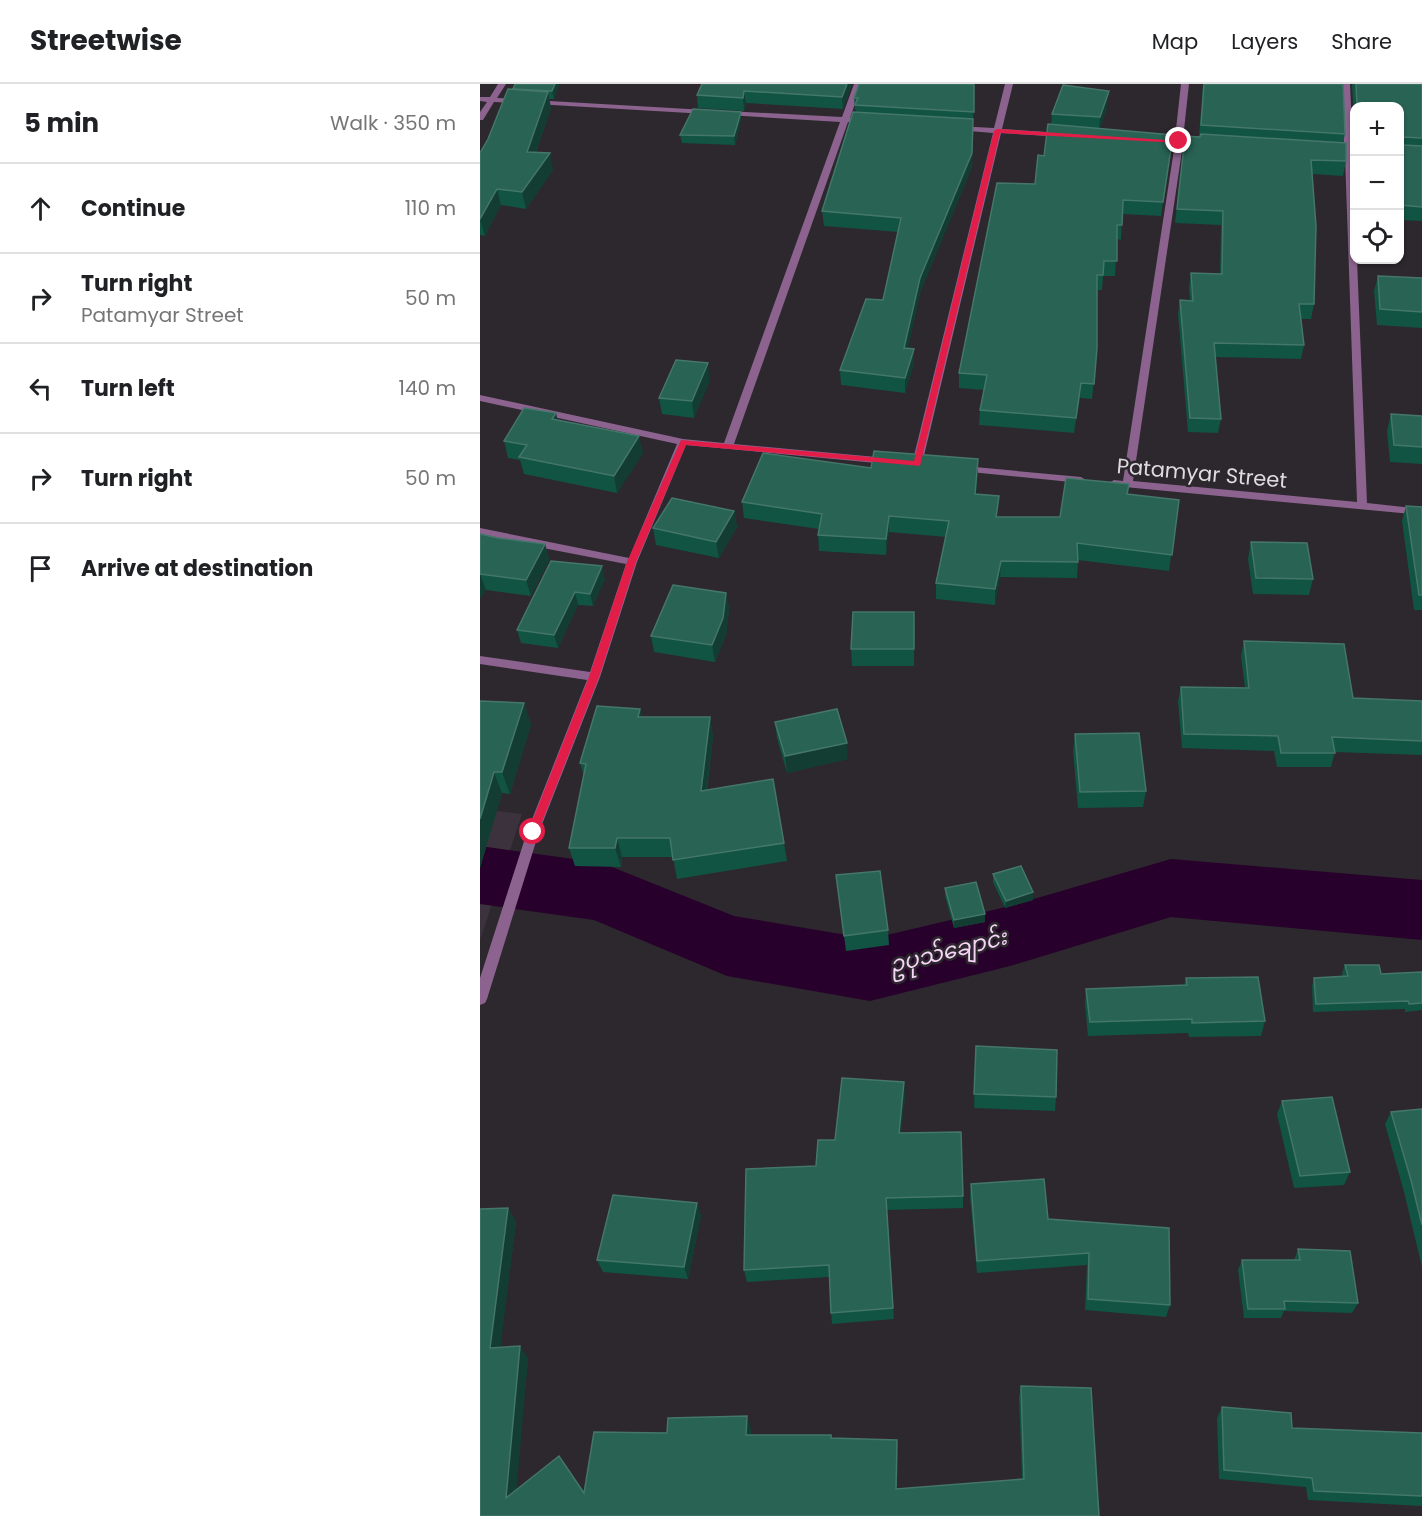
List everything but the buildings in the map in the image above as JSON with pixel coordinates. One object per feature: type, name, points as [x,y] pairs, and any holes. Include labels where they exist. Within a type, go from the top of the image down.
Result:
[{"type":"street","points":[[480,118],[502,84]]},
{"type":"street","points":[[728,446],[858,84]]},
{"type":"street","points":[[917,464],[1009,84]]},
{"type":"street","points":[[1128,484],[1179,141],[1185,84]]},
{"type":"street","points":[[1346,84],[1350,139]]},
{"type":"street","points":[[480,99],[880,122]]},
{"type":"street","points":[[950,128],[1076,135]]},
{"type":"street","points":[[1144,139],[1212,143]]},
{"type":"street","points":[[1325,151],[1350,153]]},
{"type":"street","points":[[1351,156],[1362,506]]},
{"type":"street","points":[[480,398],[683,442],[893,462]]},
{"type":"street","points":[[480,999],[533,832],[594,677],[632,562],[683,442]]},
{"type":"street","points":[[905,463],[929,465]]},
{"type":"street","name":"Patamyar Street","points":[[952,468],[1093,481]]},
{"type":"street","name":"Patamyar Street","points":[[1105,482],[1422,512]]},
{"type":"street","points":[[480,532],[632,562]]},
{"type":"street","points":[[480,660],[594,677]]},
{"type":"shaded area","points":[[480,809],[522,814],[480,940]]},
{"type":"waterway","name":"ဥပုသ်ချောင်း","points":[[480,875],[602,892],[727,945],[870,970],[1010,936],[1171,888],[1422,910]]},
{"type":"route","points":[[533,832],[594,677],[632,562],[683,442],[917,464],[997,131],[1179,141]]}]
